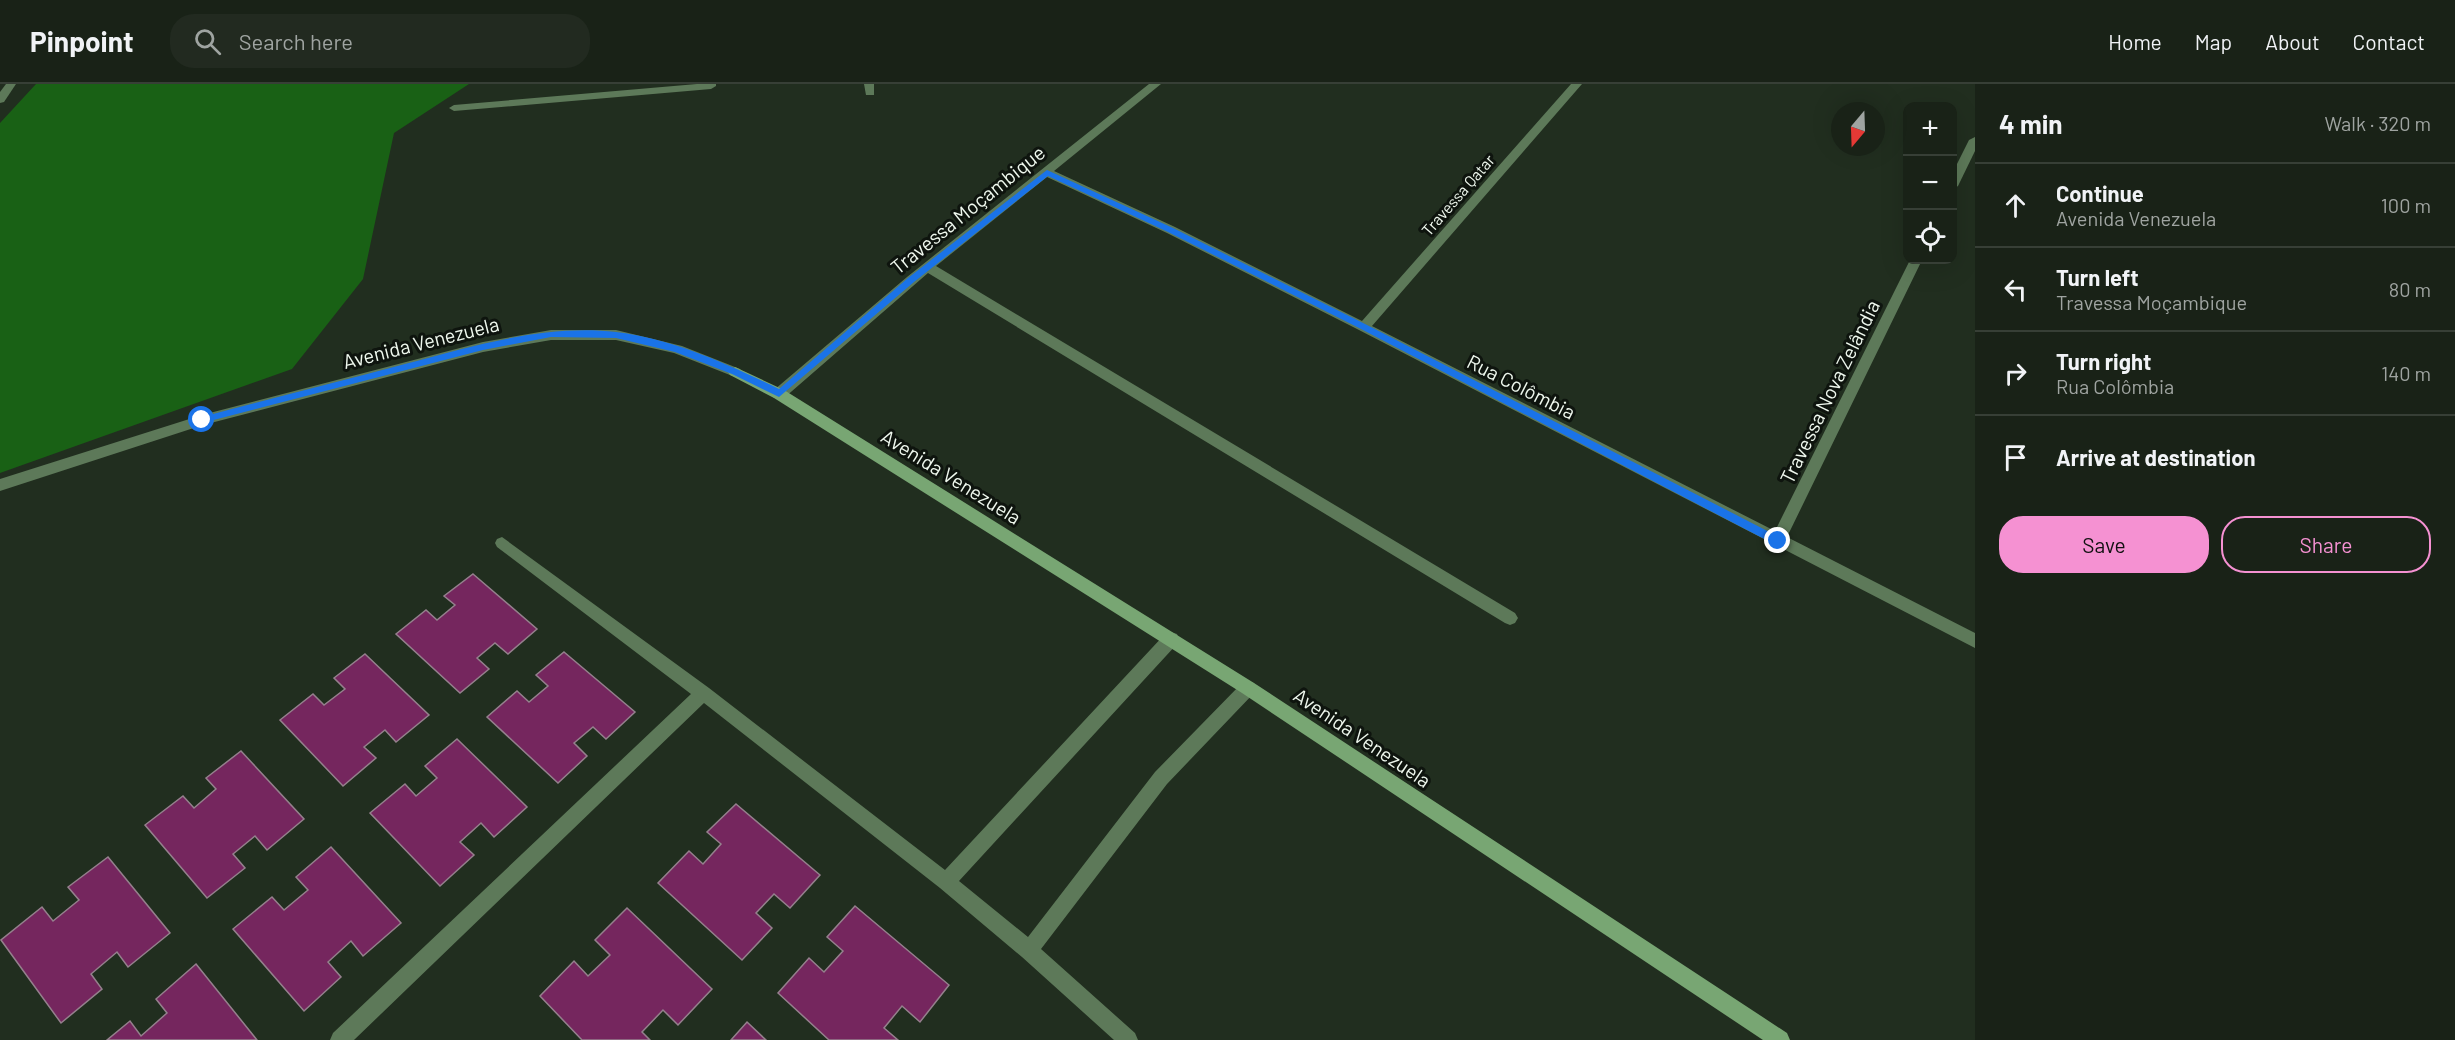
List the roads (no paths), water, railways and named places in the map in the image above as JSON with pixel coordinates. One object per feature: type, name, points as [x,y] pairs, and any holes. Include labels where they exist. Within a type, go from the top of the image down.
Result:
[{"type":"street","points":[[0,100],[11,84]]},
{"type":"street","points":[[454,108],[711,86],[711,84]]},
{"type":"street","name":"Travessa Moçambique","points":[[779,394],[928,267],[1156,84]]},
{"type":"street","name":"Travessa Qatar","points":[[1364,327],[1577,84]]},
{"type":"street","points":[[1957,178],[1975,140]]},
{"type":"street","name":"Rua Colômbia","points":[[1047,172],[1171,230],[1364,327],[1975,642]]},
{"type":"street","name":"Travessa Nova Zelândia","points":[[1778,541],[1914,264]]},
{"type":"street","points":[[928,267],[1510,618]]},
{"type":"street","name":"Avenida Venezuela","points":[[0,485],[202,420],[483,347],[551,334],[616,335],[677,349],[735,372],[779,394],[1248,688],[1780,1040]]},
{"type":"street","points":[[502,543],[702,693],[946,882],[1029,950],[1128,1040]]},
{"type":"street","points":[[946,882],[1170,639]]},
{"type":"street","points":[[1029,950],[1161,778],[1248,688]]},
{"type":"street","points":[[340,1040],[702,693]]}]
